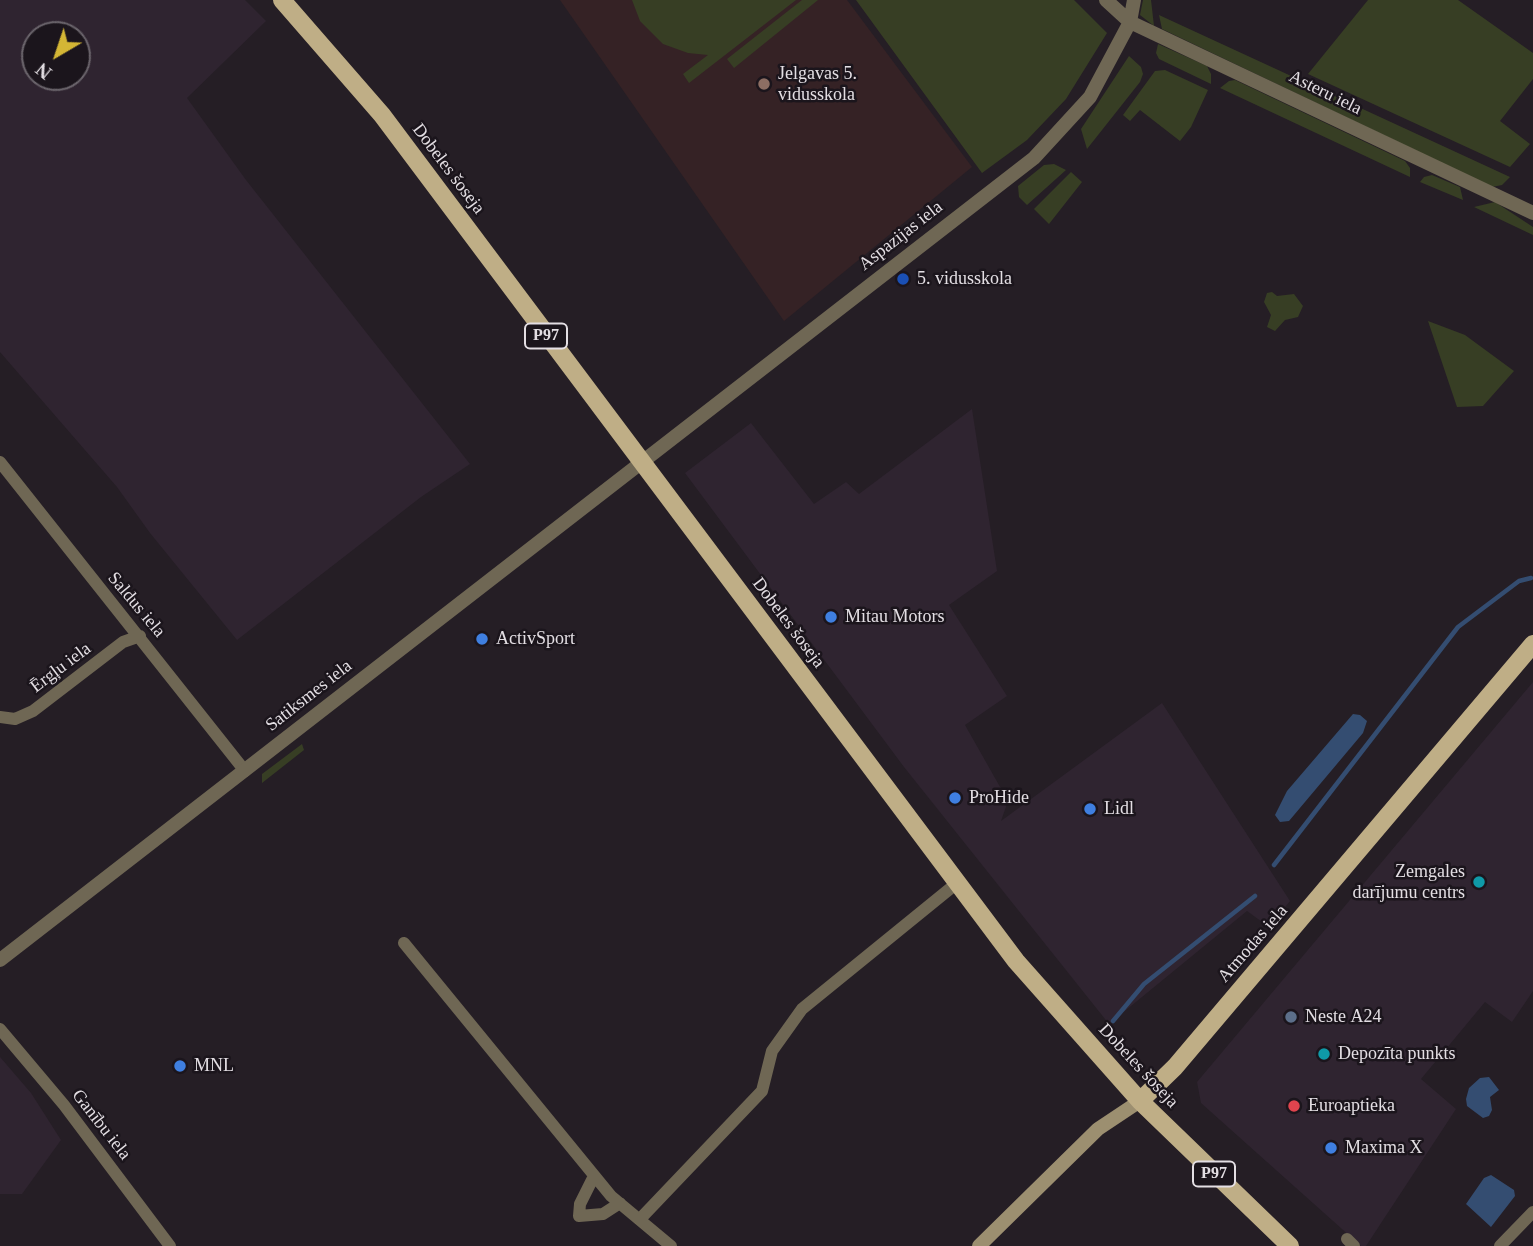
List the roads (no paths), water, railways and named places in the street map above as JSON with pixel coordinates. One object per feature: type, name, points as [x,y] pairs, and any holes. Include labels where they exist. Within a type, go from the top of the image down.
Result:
[{"type":"main road","name":"Dobeles šoseja","points":[[282,0],[382,115],[1016,961],[1140,1101],[1290,1246]]},
{"type":"main road","name":"Atmodas iela","points":[[979,1246],[1098,1129],[1140,1101],[1175,1067],[1533,644]]},
{"type":"street","name":"Asteru iela","points":[[1106,0],[1130,22],[1533,213]]},
{"type":"street","name":"Aspazijas iela","points":[[641,463],[1034,158],[1090,97],[1130,22],[1134,0]]},
{"type":"street","name":"Saldus iela","points":[[0,462],[108,602],[140,636],[245,771]]},
{"type":"street","name":"Satiksmes iela","points":[[0,960],[641,463]]},
{"type":"street","name":"Ērgļu iela","points":[[0,717],[15,719],[33,710],[123,642],[140,636]]},
{"type":"street","points":[[641,1218],[762,1091],[772,1051],[802,1009],[957,883]]},
{"type":"street","points":[[404,943],[594,1176],[620,1203],[671,1246]]},
{"type":"street","name":"Ganību iela","points":[[0,1029],[64,1105],[170,1246]]},
{"type":"street","points":[[594,1176],[580,1204],[579,1216],[604,1214],[620,1203]]},
{"type":"street","points":[[1500,1246],[1533,1212]]},
{"type":"water","points":[[1353,714],[1360,715],[1367,721],[1363,733],[1289,821],[1280,822],[1275,815],[1287,791]]},
{"type":"water","points":[[1489,1077],[1499,1090],[1490,1097],[1492,1110],[1489,1116],[1483,1118],[1467,1106],[1466,1099],[1469,1088],[1480,1078]]},
{"type":"water","points":[[1491,1175],[1514,1190],[1515,1196],[1491,1227],[1466,1204],[1484,1178]]},
{"type":"waterway","points":[[1274,865],[1458,627],[1519,581],[1531,578]]},
{"type":"waterway","points":[[1113,1021],[1144,984],[1255,896]]},
{"type":"place","name":"Jelgavas 5. vidusskola","points":[[764,84]]},
{"type":"place","name":"5. vidusskola","points":[[903,279]]},
{"type":"place","name":"Mitau Motors","points":[[831,617]]},
{"type":"place","name":"ActivSport","points":[[482,639]]},
{"type":"place","name":"ProHide","points":[[955,798]]},
{"type":"place","name":"Lidl","points":[[1090,809]]},
{"type":"place","name":"Zemgales darījumu centrs","points":[[1479,882]]},
{"type":"place","name":"Neste A24","points":[[1291,1017]]},
{"type":"place","name":"Depozīta punkts","points":[[1324,1054]]},
{"type":"place","name":"MNL","points":[[180,1066]]},
{"type":"place","name":"Euroaptieka","points":[[1294,1106]]},
{"type":"place","name":"Maxima X","points":[[1331,1148]]}]
